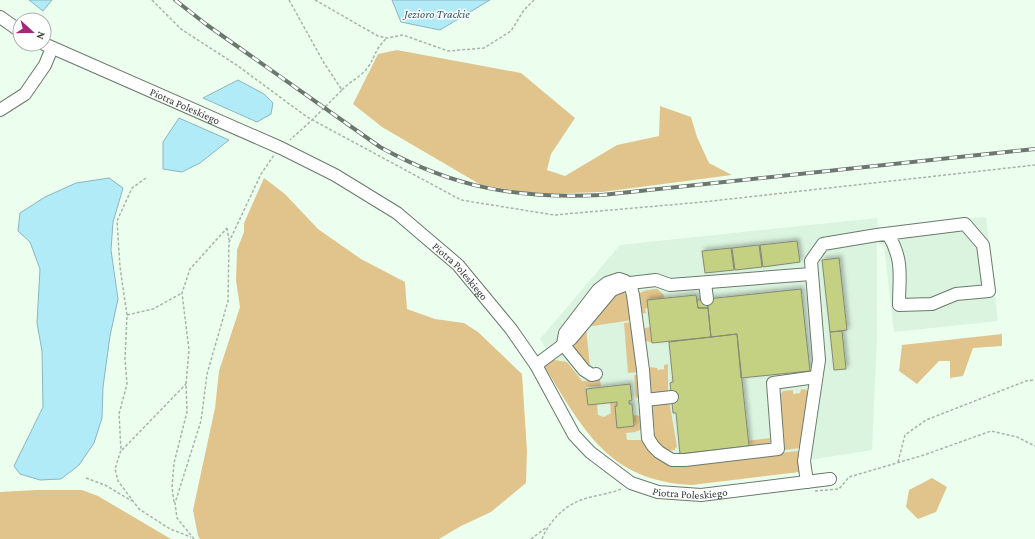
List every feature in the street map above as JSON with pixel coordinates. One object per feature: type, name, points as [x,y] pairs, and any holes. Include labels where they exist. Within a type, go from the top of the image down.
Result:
[{"type":"street","points":[[0,17],[12,25]]},
{"type":"street","name":"Piotra Poleskiego","points":[[52,48],[281,148],[335,175],[397,213],[453,260],[511,329],[536,365],[574,434],[590,452],[632,483],[658,492],[701,495],[810,484],[830,479]]},
{"type":"street","points":[[0,110],[25,94],[45,65],[47,52]]},
{"type":"street","points":[[810,484],[804,461],[819,360],[811,261],[822,244],[888,234],[965,224],[983,245],[989,291],[956,294],[932,304],[899,305],[901,278],[897,250],[888,234]]},
{"type":"street","points":[[536,365],[571,339],[590,319],[612,290],[630,283],[656,280],[670,285],[811,274]]},
{"type":"street","points":[[630,283],[633,295],[645,400],[642,434],[652,446],[672,460],[745,454],[778,449],[773,383],[816,377]]},
{"type":"street","points":[[705,283],[706,299]]},
{"type":"street","points":[[563,344],[584,370],[592,375],[596,374]]},
{"type":"street","points":[[645,400],[672,397]]},
{"type":"path","points":[[152,0],[182,29],[238,66],[312,120],[461,200],[554,216],[703,202],[1035,165]]},
{"type":"path","points":[[289,0],[324,63],[342,90]]},
{"type":"path","points":[[315,0],[378,36],[387,38],[403,35],[448,51],[484,48],[511,31],[524,10],[534,0]]},
{"type":"path","points":[[229,242],[260,174],[281,148],[342,90],[361,76],[369,67],[378,47],[387,38]]},
{"type":"path","points":[[146,178],[132,188],[117,221],[120,267],[127,315],[124,359],[126,384],[119,414],[121,450],[115,469],[118,481],[139,509],[170,529],[193,539]]},
{"type":"path","points":[[175,503],[201,421],[208,374],[228,301],[229,242],[227,228],[190,269],[182,293],[189,350],[186,384],[187,412],[174,463],[172,486],[177,518],[193,539]]},
{"type":"path","points":[[127,315],[153,309],[182,293]]},
{"type":"path","points":[[898,462],[905,435],[926,420],[1026,381],[1035,380]]},
{"type":"path","points":[[121,450],[186,384]]},
{"type":"path","points":[[810,484],[815,492],[839,489],[849,477],[924,455],[991,431],[1017,437],[1035,446]]},
{"type":"path","points":[[86,478],[105,485],[134,502]]},
{"type":"path","points":[[531,539],[562,512],[582,500],[618,490],[632,483]]},
{"type":"path","points":[[542,539],[547,526]]},
{"type":"shaded area","points":[[397,50],[521,73],[575,118],[551,154],[547,170],[565,176],[617,145],[659,136],[660,106],[691,117],[697,137],[709,163],[732,175],[602,192],[539,194],[481,185],[382,127],[353,104],[378,54]]},
{"type":"shaded area","points":[[264,178],[285,194],[318,229],[361,259],[405,282],[407,309],[435,319],[464,323],[478,332],[522,374],[527,451],[526,483],[491,512],[461,526],[439,539],[200,539],[198,536],[193,510],[215,408],[219,371],[240,307],[236,281],[237,250],[244,232],[244,223]]},
{"type":"shaded area","points":[[986,217],[998,321],[894,332],[884,246],[877,243],[877,337],[872,450],[699,478],[596,430],[540,339],[620,245],[877,218],[878,228]]},
{"type":"shaded area","points":[[657,289],[665,298],[645,309],[646,313],[638,314],[637,302],[639,295],[645,291]]},
{"type":"shaded area","points":[[623,292],[629,297],[632,320],[586,327],[590,368],[596,368],[592,371],[572,349],[573,342],[614,294]]},
{"type":"shaded area","points":[[633,322],[638,372],[628,373],[624,323]]},
{"type":"shaded area","points":[[650,327],[652,343],[644,340],[641,329]]},
{"type":"shaded area","points":[[1002,334],[1002,346],[973,348],[963,376],[950,378],[950,361],[939,361],[917,384],[899,371],[902,345]]},
{"type":"shaded area","points":[[554,360],[567,362],[582,381],[600,380],[601,386],[586,387],[588,405],[597,404],[598,415],[604,417],[611,413],[610,403],[617,402],[617,406],[615,406],[617,428],[631,416],[634,415],[641,417],[642,429],[635,432],[626,433],[627,440],[644,440],[684,464],[798,451],[800,472],[692,485],[663,481],[639,474],[619,462],[602,448],[586,431],[544,366]]},
{"type":"shaded area","points":[[668,364],[668,394],[651,393],[648,388],[648,370],[651,367],[657,368],[658,370],[664,369],[664,365]]},
{"type":"shaded area","points":[[634,375],[638,375],[641,397],[636,398]]},
{"type":"shaded area","points":[[801,389],[807,390],[808,394],[800,448],[785,450],[780,395],[783,391],[793,390],[793,394],[800,393]]},
{"type":"shaded area","points":[[669,400],[677,447],[675,450],[663,451],[657,448],[652,433],[655,432],[654,426],[652,426],[651,408],[656,403]]},
{"type":"shaded area","points":[[770,438],[770,445],[750,449],[748,441]]},
{"type":"shaded area","points":[[932,478],[947,487],[936,512],[918,519],[906,507],[909,490]]},
{"type":"shaded area","points":[[82,490],[98,496],[171,539],[0,539],[0,492]]},
{"type":"water","points":[[29,0],[52,0],[43,11]]},
{"type":"water","name":"Jezioro Trackie","points":[[392,0],[490,0],[440,30],[401,22]]},
{"type":"water","points":[[238,80],[264,94],[273,103],[271,114],[257,122],[203,98]]},
{"type":"water","points":[[179,118],[229,140],[200,163],[182,172],[163,169],[163,142]]},
{"type":"water","points":[[109,178],[123,188],[113,222],[111,250],[118,299],[110,336],[103,387],[102,418],[94,443],[79,465],[61,479],[40,480],[20,474],[14,466],[43,407],[42,351],[37,323],[40,269],[30,242],[18,231],[20,213],[45,197],[76,183]]},
{"type":"building","points":[[797,241],[800,262],[763,267],[760,245]]},
{"type":"building","points":[[759,245],[762,267],[735,270],[732,248]]},
{"type":"building","points":[[731,248],[734,270],[705,273],[702,251]]},
{"type":"building","points":[[839,258],[847,330],[830,332],[822,260]]},
{"type":"building","points":[[801,289],[810,371],[741,378],[737,334],[711,337],[707,299]]},
{"type":"building","points":[[696,295],[698,308],[708,308],[711,337],[652,343],[647,300]]},
{"type":"building","points":[[707,299],[708,308],[698,308],[697,300]]},
{"type":"building","points":[[842,331],[846,369],[834,370],[830,332]]},
{"type":"building","points":[[737,334],[749,446],[680,454],[676,413],[673,413],[670,383],[673,382],[669,342]]},
{"type":"building","points":[[630,384],[632,400],[629,401],[629,404],[632,404],[634,426],[617,428],[615,406],[617,406],[617,402],[588,405],[586,389]]},
{"type":"railway","points":[[175,0],[207,25],[380,147],[407,161],[434,172],[487,188],[542,195],[602,195],[1035,149]]}]
